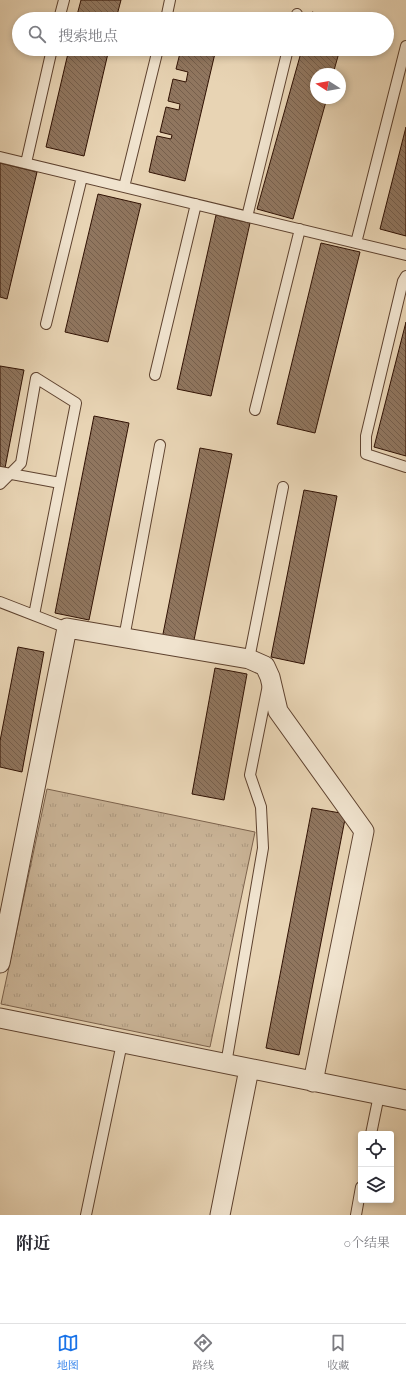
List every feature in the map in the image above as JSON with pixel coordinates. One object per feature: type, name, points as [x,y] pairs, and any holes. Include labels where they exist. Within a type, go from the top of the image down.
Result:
[{"type":"street","points":[[0,963],[67,628],[249,659],[265,666],[270,677],[278,711],[364,831],[313,1082]]},
{"type":"street","points":[[0,1018],[406,1100]]},
{"type":"street","points":[[220,1215],[249,1069]]},
{"type":"lane","points":[[61,12],[64,0]]},
{"type":"lane","points":[[167,12],[170,0]]},
{"type":"lane","points":[[356,243],[406,46]]},
{"type":"lane","points":[[26,163],[50,56]]},
{"type":"lane","points":[[124,187],[156,56]]},
{"type":"lane","points":[[247,217],[286,56]]},
{"type":"lane","points":[[0,157],[406,255]]},
{"type":"lane","points":[[46,324],[82,177]]},
{"type":"lane","points":[[155,375],[196,204]]},
{"type":"lane","points":[[255,410],[300,229]]},
{"type":"lane","points":[[405,280],[366,436],[366,454],[406,467]]},
{"type":"lane","points":[[0,484],[21,463],[36,378],[76,403],[34,615]]},
{"type":"lane","points":[[124,638],[160,445]]},
{"type":"lane","points":[[0,472],[60,484]]},
{"type":"lane","points":[[249,659],[284,487]]},
{"type":"lane","points":[[0,602],[67,628]]},
{"type":"lane","points":[[226,1064],[263,848],[261,807],[250,775],[270,677]]},
{"type":"lane","points":[[86,1215],[122,1043]]},
{"type":"lane","points":[[373,1131],[379,1095]]},
{"type":"lane","points":[[356,1215],[358,1203]]},
{"type":"green space","points":[[47,789],[255,832],[210,1047],[1,1004]]},
{"type":"building","points":[[81,0],[121,0],[118,12],[78,12]]},
{"type":"building","points":[[67,56],[107,56],[84,156],[46,147]]},
{"type":"building","points":[[179,56],[214,56],[185,181],[149,172],[157,136],[171,139],[172,135],[160,132],[166,107],[179,110],[180,104],[168,101],[173,79],[186,82],[188,72],[176,69]]},
{"type":"building","points":[[300,56],[338,56],[335,68],[310,68],[310,104],[325,104],[293,219],[257,209]]},
{"type":"building","points":[[406,127],[406,236],[380,229]]},
{"type":"building","points":[[0,163],[37,172],[7,299],[0,297]]},
{"type":"building","points":[[98,194],[141,204],[108,342],[65,332]]},
{"type":"building","points":[[216,215],[250,223],[211,396],[177,389]]},
{"type":"building","points":[[321,243],[360,252],[315,433],[277,424]]},
{"type":"building","points":[[406,322],[406,456],[374,447]]},
{"type":"building","points":[[0,366],[24,370],[5,468],[0,467]]},
{"type":"building","points":[[94,416],[129,423],[89,620],[55,613]]},
{"type":"building","points":[[200,448],[232,454],[193,645],[162,639]]},
{"type":"building","points":[[304,490],[337,496],[304,664],[271,657]]},
{"type":"building","points":[[18,647],[44,652],[22,772],[0,767],[0,741]]},
{"type":"building","points":[[215,668],[247,674],[224,800],[192,794]]},
{"type":"building","points":[[312,808],[346,814],[299,1055],[266,1048]]}]
